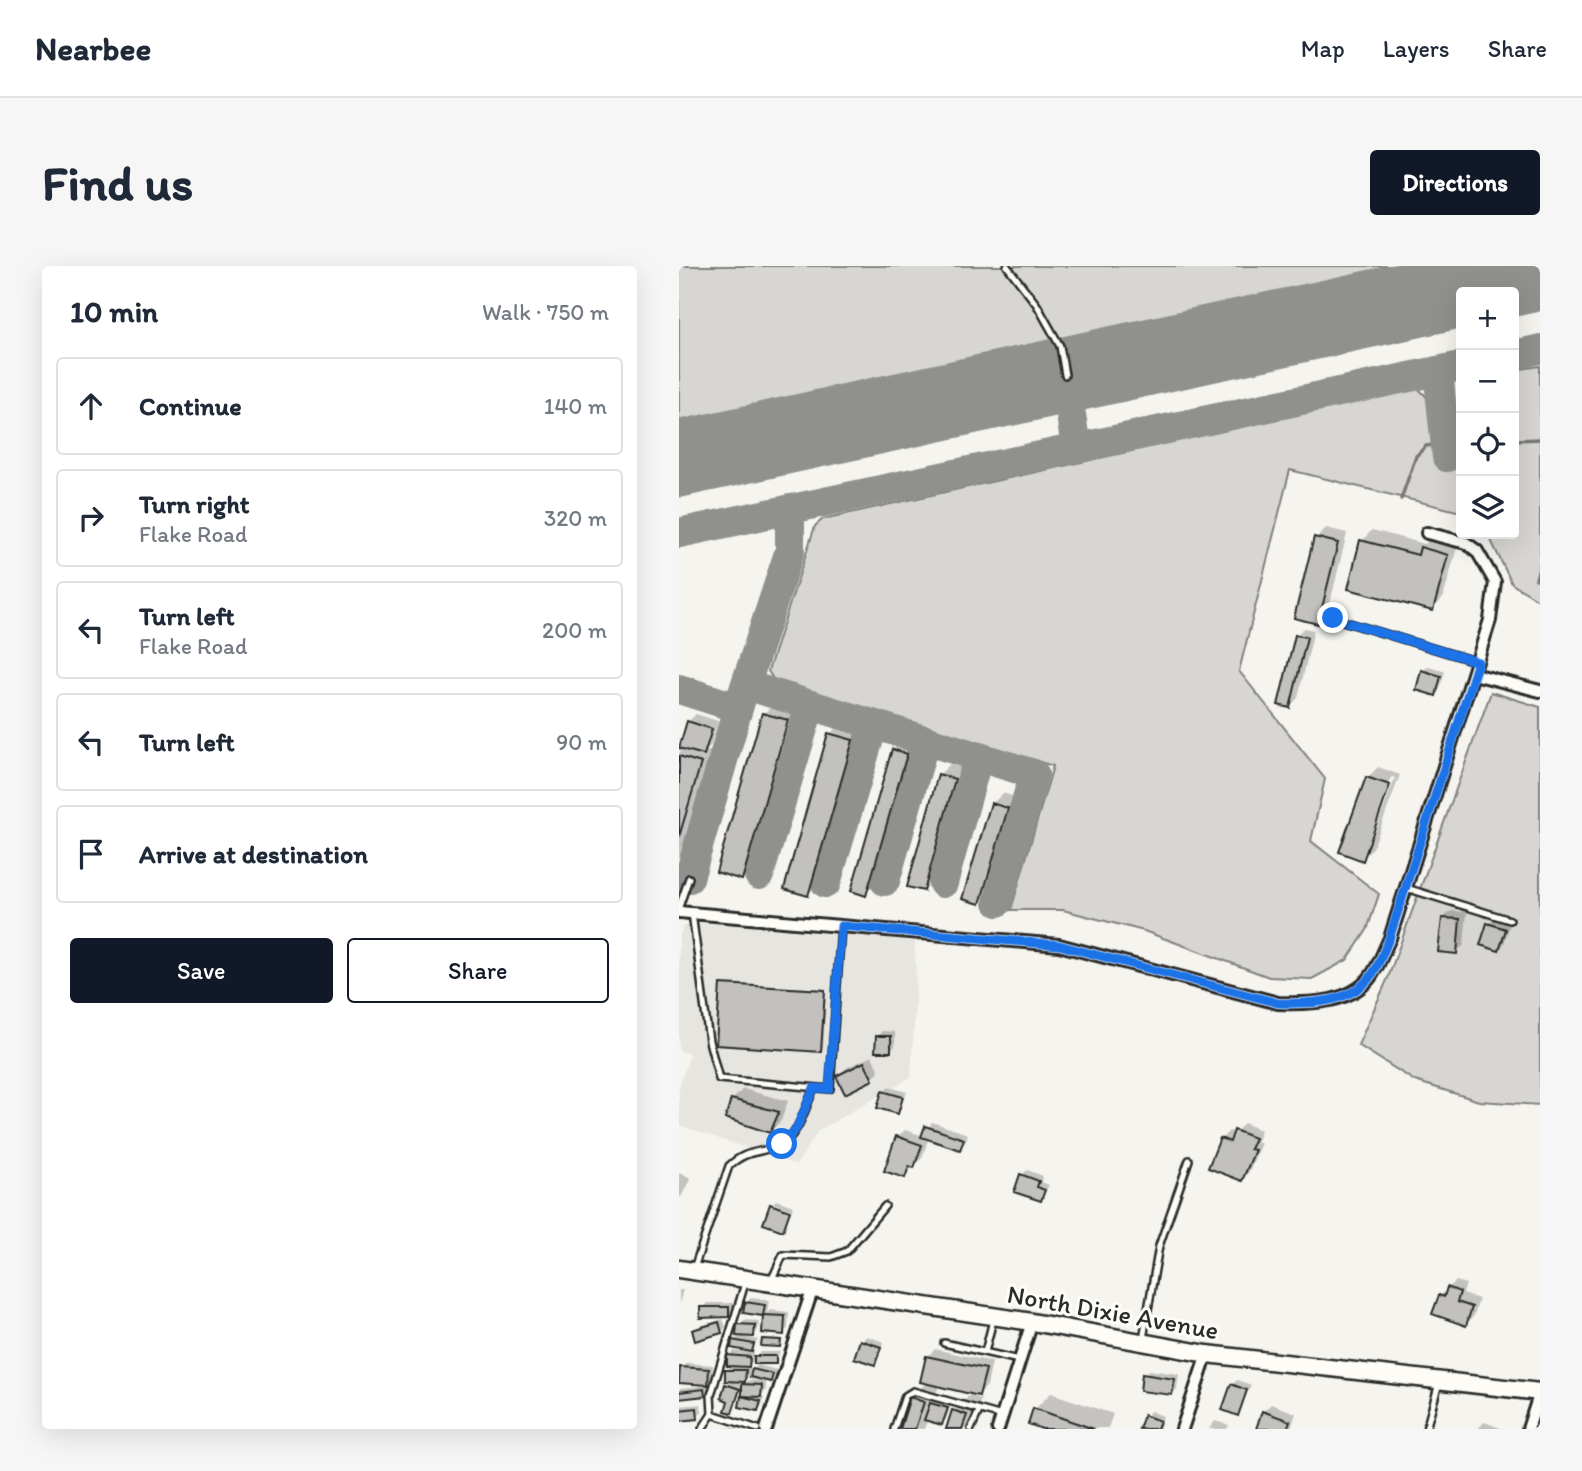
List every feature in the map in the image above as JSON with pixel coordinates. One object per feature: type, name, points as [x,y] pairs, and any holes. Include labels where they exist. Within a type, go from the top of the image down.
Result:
[{"type":"street","points":[[679,909],[692,913],[1059,945],[1278,1003],[1308,1004],[1342,998],[1372,976],[1389,939],[1490,620],[1495,582],[1477,551],[1466,543],[1427,533]]},
{"type":"street","points":[[1475,674],[1540,691]]},
{"type":"street","name":"North Dixie Avenue","points":[[686,1270],[1032,1322],[1207,1354],[1540,1392]]},
{"type":"street","points":[[766,1429],[812,1291]]},
{"type":"street","points":[[998,1429],[1032,1322]]},
{"type":"street","points":[[1182,1429],[1207,1354]]},
{"type":"street","points":[[1528,1429],[1540,1392]]},
{"type":"lane","points":[[1007,266],[1037,305],[1060,346],[1065,375]]},
{"type":"lane","points":[[1333,618],[1478,662]]},
{"type":"lane","points":[[679,909],[689,878]]},
{"type":"lane","points":[[1406,888],[1510,920]]},
{"type":"lane","points":[[692,913],[709,1041],[719,1079],[814,1088],[829,1089],[841,926]]},
{"type":"lane","points":[[686,1270],[729,1166],[741,1154],[782,1144],[796,1129],[814,1088]]},
{"type":"lane","points":[[1143,1343],[1159,1246],[1189,1160]]},
{"type":"lane","points":[[770,1284],[783,1255],[831,1257],[847,1251],[885,1206]]},
{"type":"lane","points":[[702,1429],[712,1414],[711,1395],[746,1280]]},
{"type":"lane","points":[[985,1352],[993,1317]]},
{"type":"lane","points":[[944,1343],[1022,1360]]},
{"type":"lane","points":[[1426,1429],[1439,1380]]},
{"type":"lane","points":[[894,1429],[908,1392],[1003,1416]]},
{"type":"lane","points":[[971,1429],[979,1411]]},
{"type":"lane","points":[[712,1414],[758,1429]]},
{"type":"shaded area","points":[[679,266],[1416,266],[679,428]]},
{"type":"shaded area","points":[[1540,366],[1540,601],[1512,584],[1490,539],[1519,539],[1519,369]]},
{"type":"shaded area","points":[[1418,388],[1437,408],[1439,460],[1456,458],[1456,511],[1290,470],[1239,671],[1325,779],[1311,841],[1379,894],[1367,930],[1347,960],[1312,979],[1269,977],[1144,931],[1063,910],[1011,910],[1053,766],[775,682],[768,671],[815,526],[823,519]]},
{"type":"shaded area","points":[[1491,692],[1540,707],[1540,1105],[1479,1101],[1415,1081],[1358,1045],[1388,978]]},
{"type":"shaded area","points":[[703,923],[915,941],[916,987],[911,1077],[818,1131],[796,1165],[679,1125],[679,1087],[690,1054],[679,1050],[679,938],[683,926]]},
{"type":"building","points":[[1314,537],[1338,543],[1318,624],[1294,618]]},
{"type":"building","points":[[1360,540],[1418,555],[1420,547],[1448,555],[1433,611],[1348,589]]},
{"type":"building","points":[[1295,635],[1307,637],[1290,708],[1278,705]]},
{"type":"building","points":[[1421,670],[1441,676],[1436,696],[1416,690]]},
{"type":"building","points":[[762,713],[788,720],[742,880],[716,872]]},
{"type":"building","points":[[687,721],[712,729],[704,755],[679,748]]},
{"type":"building","points":[[828,733],[853,740],[808,896],[784,889]]},
{"type":"building","points":[[892,749],[907,754],[866,896],[851,891]]},
{"type":"building","points":[[679,756],[701,763],[679,837]]},
{"type":"building","points":[[938,774],[955,779],[924,891],[907,887]]},
{"type":"building","points":[[1366,777],[1390,785],[1363,861],[1339,852]]},
{"type":"building","points":[[991,803],[1008,808],[980,904],[962,899]]},
{"type":"building","points":[[1442,918],[1460,919],[1457,954],[1438,952]]},
{"type":"building","points":[[1487,923],[1506,929],[1499,951],[1480,945]]},
{"type":"building","points":[[720,984],[825,990],[821,1052],[716,1045]]},
{"type":"building","points":[[876,1036],[891,1036],[891,1052],[875,1052]]},
{"type":"building","points":[[864,1062],[873,1080],[845,1094],[836,1076]]},
{"type":"building","points":[[882,1091],[903,1097],[898,1114],[877,1108]]},
{"type":"building","points":[[731,1099],[779,1112],[770,1133],[725,1118]]},
{"type":"building","points":[[925,1126],[964,1139],[960,1150],[921,1137]]},
{"type":"building","points":[[1234,1130],[1255,1138],[1250,1149],[1255,1150],[1242,1181],[1208,1168],[1220,1138],[1230,1142]]},
{"type":"building","points":[[896,1136],[922,1145],[914,1168],[909,1166],[905,1178],[884,1171]]},
{"type":"building","points":[[1020,1174],[1039,1181],[1037,1187],[1045,1190],[1041,1201],[1014,1192]]},
{"type":"building","points":[[770,1204],[790,1211],[783,1231],[763,1224]]},
{"type":"building","points":[[1447,1287],[1460,1292],[1457,1302],[1472,1307],[1466,1326],[1432,1314],[1439,1295],[1444,1297]]},
{"type":"building","points":[[745,1302],[765,1305],[763,1316],[743,1313]]},
{"type":"building","points":[[700,1307],[729,1307],[729,1317],[700,1318]]},
{"type":"building","points":[[763,1315],[785,1316],[784,1335],[762,1333]]},
{"type":"building","points":[[719,1322],[722,1333],[695,1341],[692,1330]]},
{"type":"building","points":[[737,1324],[755,1325],[754,1337],[736,1336]]},
{"type":"building","points":[[762,1339],[781,1340],[780,1347],[761,1346]]},
{"type":"building","points":[[732,1340],[754,1344],[752,1352],[731,1348]]},
{"type":"building","points":[[860,1340],[881,1347],[875,1365],[854,1358]]},
{"type":"building","points":[[727,1355],[750,1357],[749,1367],[727,1366]]},
{"type":"building","points":[[754,1356],[776,1356],[776,1364],[754,1364]]},
{"type":"building","points":[[926,1356],[986,1369],[979,1396],[920,1382]]},
{"type":"building","points":[[680,1367],[709,1369],[708,1385],[679,1383]]},
{"type":"building","points":[[752,1369],[773,1374],[771,1382],[750,1377]]},
{"type":"building","points":[[725,1370],[746,1370],[745,1382],[725,1381]]},
{"type":"building","points":[[1142,1374],[1175,1379],[1172,1395],[1140,1391]]},
{"type":"building","points":[[725,1384],[740,1389],[732,1413],[725,1411],[728,1401],[721,1398]]},
{"type":"building","points":[[742,1384],[762,1385],[761,1397],[742,1396]]},
{"type":"building","points":[[1231,1384],[1247,1390],[1238,1416],[1222,1410]]},
{"type":"building","points":[[704,1389],[705,1396],[679,1399],[679,1392]]},
{"type":"building","points":[[741,1396],[761,1401],[758,1411],[739,1407]]},
{"type":"building","points":[[910,1397],[924,1402],[915,1429],[900,1429]]},
{"type":"building","points":[[930,1403],[948,1408],[942,1425],[924,1420]]},
{"type":"building","points":[[697,1408],[698,1419],[679,1421],[679,1410]]},
{"type":"building","points":[[1033,1408],[1094,1429],[1042,1429],[1028,1424]]},
{"type":"building","points":[[952,1410],[967,1415],[962,1429],[946,1429]]},
{"type":"building","points":[[1262,1411],[1290,1421],[1287,1429],[1256,1429]]},
{"type":"building","points":[[1144,1415],[1160,1421],[1157,1429],[1139,1429]]},
{"type":"waterway","points":[[1519,440],[1540,439]]},
{"type":"waterway","points":[[1401,499],[1416,456],[1426,446],[1434,445]]},
{"type":"waterway","points":[[1536,579],[1540,565]]},
{"type":"taxiway","points":[[1519,354],[1540,349]]},
{"type":"taxiway","points":[[679,533],[1456,367]]},
{"type":"taxiway","points":[[1438,371],[1447,457]]},
{"type":"taxiway","points":[[1065,375],[1076,448]]},
{"type":"taxiway","points":[[689,878],[738,708],[790,550],[790,509]]},
{"type":"taxiway","points":[[746,685],[1034,774],[998,902]]},
{"type":"taxiway","points":[[679,689],[738,708]]},
{"type":"taxiway","points":[[759,875],[810,705]]},
{"type":"taxiway","points":[[826,883],[873,725]]},
{"type":"taxiway","points":[[885,881],[925,740]]},
{"type":"taxiway","points":[[943,883],[978,757]]},
{"type":"runway","points":[[679,459],[1540,272]]},
{"type":"route","points":[[782,1144],[796,1129],[814,1088],[829,1089],[841,926],[1059,945],[1278,1003],[1308,1004],[1342,998],[1372,976],[1389,939],[1478,662],[1333,618]]}]
